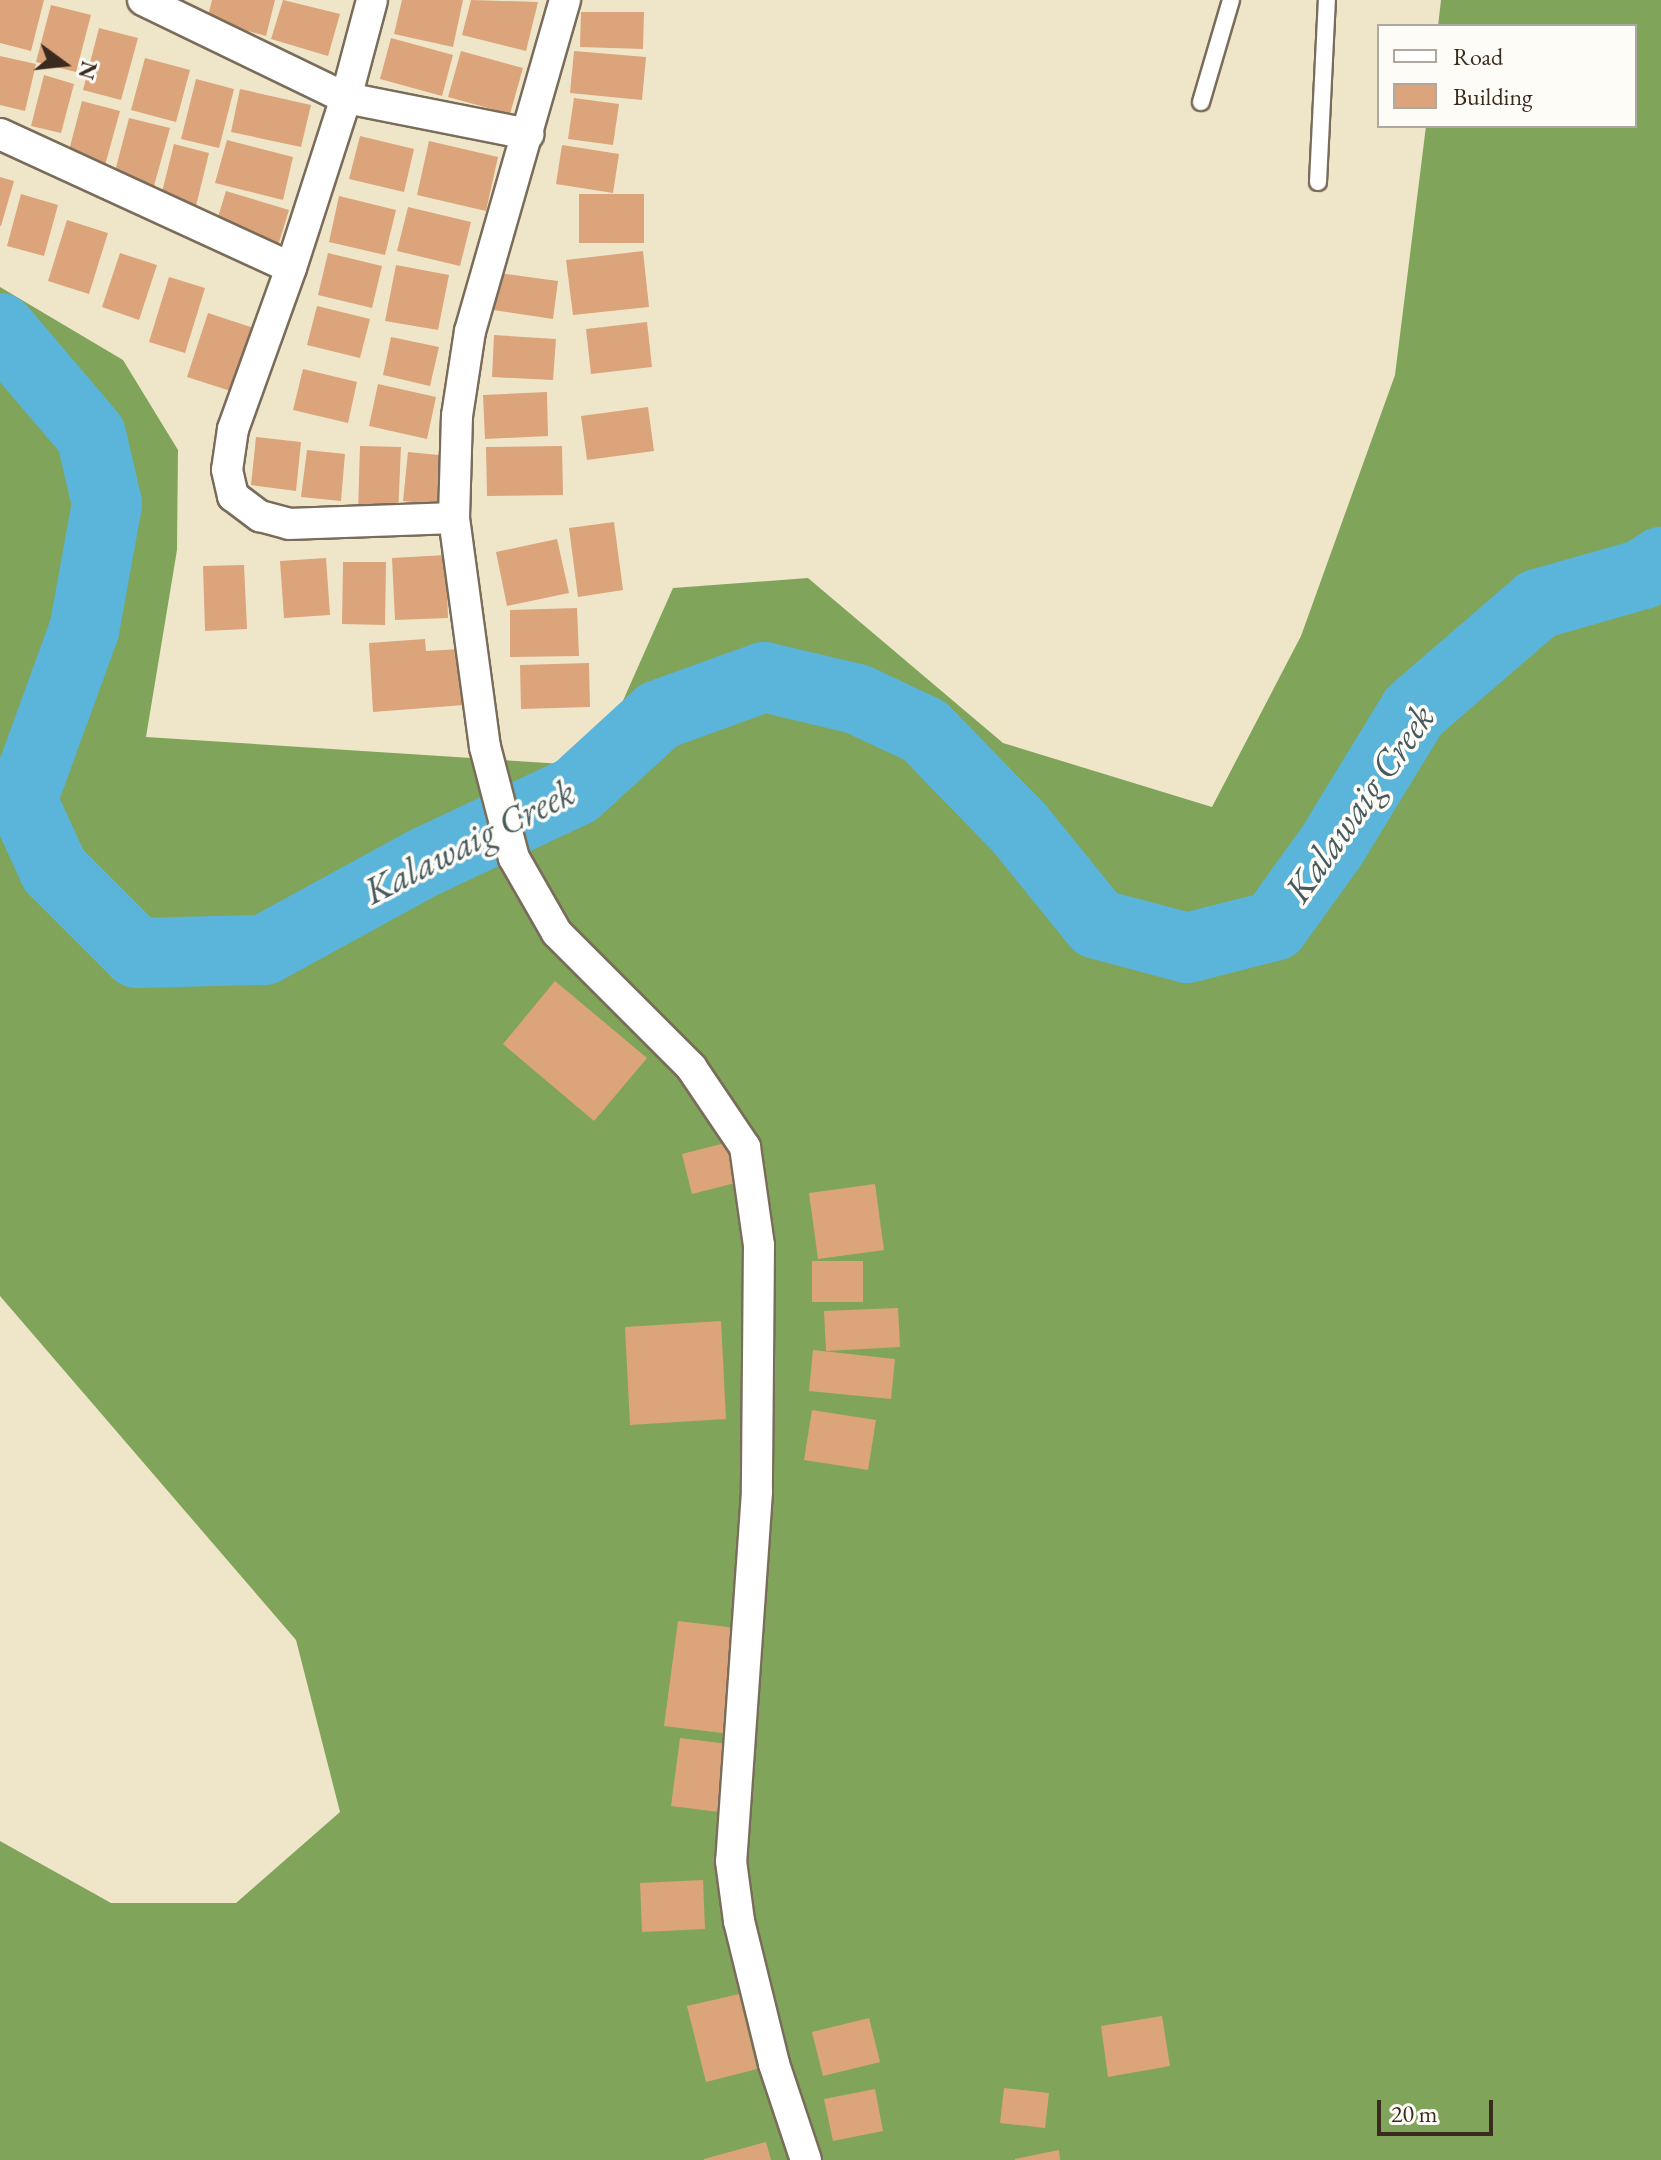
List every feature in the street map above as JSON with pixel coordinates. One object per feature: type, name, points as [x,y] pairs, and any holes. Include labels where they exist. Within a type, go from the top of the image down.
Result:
[{"type":"street","points":[[143,0],[188,11],[346,98],[528,134]]},
{"type":"street","points":[[372,0],[346,98],[291,268],[233,429],[227,470],[233,496],[260,516],[289,524],[454,518]]},
{"type":"street","points":[[565,0],[470,331],[457,416],[454,518],[485,747],[514,858],[557,933],[691,1067],[745,1147],[759,1245],[757,1492],[731,1861],[739,1921],[770,2050],[806,2160]]},
{"type":"street","points":[[0,134],[291,268]]},
{"type":"lane","points":[[1201,102],[1231,0]]},
{"type":"lane","points":[[1318,182],[1327,0]]},
{"type":"green space","points":[[1441,0],[1661,0],[1661,2160],[0,2160],[0,1841],[111,1903],[236,1903],[340,1812],[296,1640],[0,1296],[0,287],[123,360],[178,450],[177,550],[146,737],[594,766],[673,588],[808,578],[1003,743],[1212,807],[1301,636],[1395,375],[1426,128],[1637,128],[1637,24],[1438,24]]},
{"type":"building","points":[[0,0],[44,0],[31,51],[0,43]]},
{"type":"building","points":[[212,0],[275,0],[266,36],[207,20]]},
{"type":"building","points":[[283,0],[340,14],[328,56],[271,39]]},
{"type":"building","points":[[402,0],[463,0],[453,47],[394,34]]},
{"type":"building","points":[[471,0],[538,2],[526,51],[462,35]]},
{"type":"building","points":[[51,5],[91,15],[76,72],[36,62]]},
{"type":"building","points":[[581,12],[644,12],[643,49],[580,47]]},
{"type":"building","points":[[99,28],[138,38],[121,100],[83,90]]},
{"type":"building","points":[[391,38],[453,55],[442,96],[380,79]]},
{"type":"building","points":[[461,51],[523,68],[510,114],[448,97]]},
{"type":"building","points":[[574,51],[646,57],[642,100],[570,93]]},
{"type":"building","points":[[0,56],[36,64],[25,111],[0,105]]},
{"type":"building","points":[[145,58],[190,70],[176,122],[131,110]]},
{"type":"building","points":[[44,75],[74,84],[61,133],[31,126]]},
{"type":"building","points":[[196,79],[234,89],[219,148],[181,139]]},
{"type":"building","points":[[240,89],[311,105],[301,147],[231,132]]},
{"type":"building","points":[[574,98],[619,104],[613,145],[568,139]]},
{"type":"building","points":[[82,101],[120,111],[104,169],[67,158]]},
{"type":"building","points":[[129,118],[170,128],[154,186],[114,175]]},
{"type":"building","points":[[360,136],[414,149],[404,192],[349,179]]},
{"type":"building","points":[[227,140],[293,157],[283,200],[215,183]]},
{"type":"building","points":[[429,141],[498,157],[486,211],[417,195]]},
{"type":"building","points":[[174,144],[209,153],[196,206],[161,196]]},
{"type":"building","points":[[562,145],[619,154],[613,193],[556,184]]},
{"type":"building","points":[[0,177],[14,181],[1,226],[0,226]]},
{"type":"building","points":[[226,191],[289,210],[277,249],[214,230]]},
{"type":"building","points":[[21,194],[58,205],[44,256],[7,246]]},
{"type":"building","points":[[579,194],[644,194],[644,243],[579,243]]},
{"type":"building","points":[[339,196],[396,210],[385,255],[329,242]]},
{"type":"building","points":[[408,207],[471,222],[460,266],[397,251]]},
{"type":"building","points":[[67,220],[108,233],[89,294],[48,281]]},
{"type":"building","points":[[643,251],[649,307],[573,315],[566,260]]},
{"type":"building","points":[[120,253],[157,265],[139,320],[102,307]]},
{"type":"building","points":[[328,253],[382,266],[372,308],[318,295]]},
{"type":"building","points":[[396,265],[449,275],[438,330],[385,321]]},
{"type":"building","points":[[498,273],[558,281],[553,319],[493,310]]},
{"type":"building","points":[[169,277],[205,288],[185,353],[149,342]]},
{"type":"building","points":[[317,306],[370,319],[360,358],[307,345]]},
{"type":"building","points":[[208,313],[257,329],[237,393],[187,377]]},
{"type":"building","points":[[647,322],[652,367],[591,374],[586,329]]},
{"type":"building","points":[[494,335],[556,339],[553,380],[492,377]]},
{"type":"building","points":[[391,337],[439,347],[430,386],[383,375]]},
{"type":"building","points":[[303,369],[357,382],[348,423],[293,410]]},
{"type":"building","points":[[378,384],[436,397],[427,439],[369,426]]},
{"type":"building","points":[[547,392],[548,436],[485,439],[483,395]]},
{"type":"building","points":[[648,407],[654,451],[587,460],[581,416]]},
{"type":"building","points":[[256,437],[301,442],[296,491],[251,485]]},
{"type":"building","points":[[360,446],[401,447],[398,514],[358,513]]},
{"type":"building","points":[[562,446],[563,495],[487,496],[486,447]]},
{"type":"building","points":[[307,450],[345,454],[341,501],[301,497]]},
{"type":"building","points":[[408,452],[449,456],[444,505],[403,501]]},
{"type":"building","points":[[614,522],[623,590],[578,597],[569,528]]},
{"type":"building","points":[[557,539],[569,593],[507,606],[496,552]]},
{"type":"building","points":[[446,555],[448,618],[395,620],[392,558]]},
{"type":"building","points":[[326,558],[330,615],[284,618],[280,561]]},
{"type":"building","points":[[343,562],[386,562],[385,625],[342,624]]},
{"type":"building","points":[[244,565],[247,629],[205,631],[203,566]]},
{"type":"building","points":[[577,608],[579,656],[510,657],[510,610]]},
{"type":"building","points":[[425,639],[426,651],[460,649],[464,705],[373,712],[369,643]]},
{"type":"building","points":[[589,663],[590,707],[521,709],[520,665]]},
{"type":"building","points":[[555,981],[647,1058],[594,1121],[503,1044]]},
{"type":"building","points":[[729,1142],[739,1182],[692,1194],[682,1154]]},
{"type":"building","points":[[875,1184],[884,1250],[818,1259],[809,1193]]},
{"type":"building","points":[[812,1261],[863,1261],[863,1302],[812,1302]]},
{"type":"building","points":[[898,1308],[900,1347],[826,1351],[824,1311]]},
{"type":"building","points":[[721,1321],[726,1419],[630,1425],[625,1327]]},
{"type":"building","points":[[813,1350],[895,1359],[891,1399],[809,1391]]},
{"type":"building","points":[[812,1410],[876,1420],[868,1470],[804,1460]]},
{"type":"building","points":[[678,1621],[744,1629],[731,1734],[664,1726]]},
{"type":"building","points":[[680,1738],[736,1745],[727,1813],[671,1806]]},
{"type":"building","points":[[703,1880],[705,1929],[642,1932],[640,1883]]},
{"type":"building","points":[[739,1994],[757,2069],[706,2082],[687,2006]]},
{"type":"building","points":[[1162,2016],[1170,2066],[1108,2077],[1101,2026]]},
{"type":"building","points":[[869,2018],[880,2062],[823,2076],[812,2032]]},
{"type":"building","points":[[1004,2088],[1049,2093],[1045,2128],[1000,2123]]},
{"type":"building","points":[[875,2089],[883,2131],[833,2141],[824,2099]]},
{"type":"building","points":[[766,2142],[771,2160],[704,2160],[704,2159]]},
{"type":"building","points":[[1059,2150],[1060,2160],[1015,2160],[1015,2159]]},
{"type":"waterway","name":"Kalawaig Creek","points":[[0,328],[91,435],[107,504],[84,630],[22,800],[54,870],[137,953],[264,950],[425,862],[576,791],[659,715],[764,677],[857,699],[925,731],[1020,829],[1097,924],[1187,948],[1274,926],[1331,847],[1414,711],[1538,604],[1643,574],[1661,562]]}]
